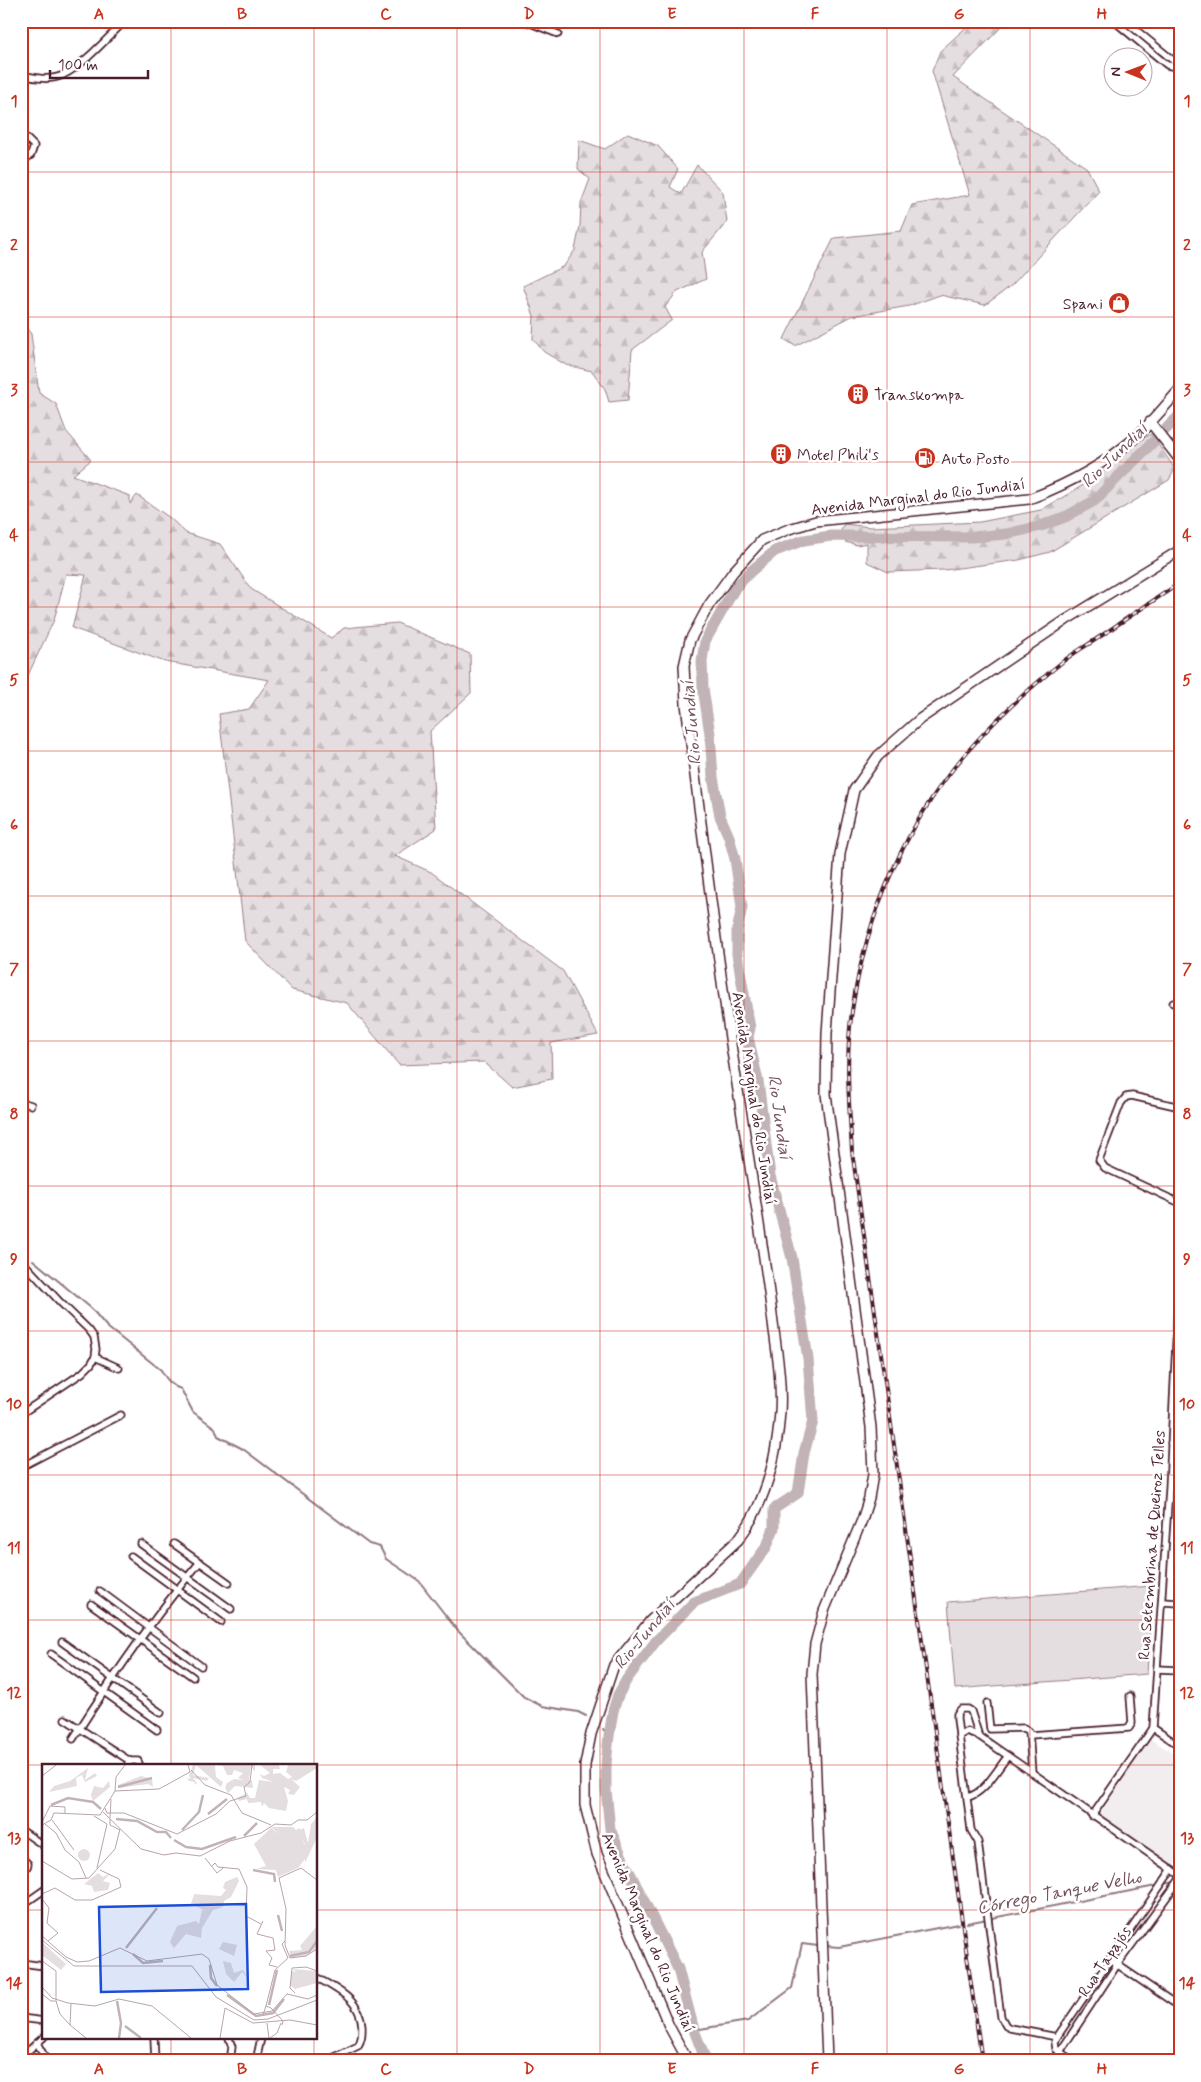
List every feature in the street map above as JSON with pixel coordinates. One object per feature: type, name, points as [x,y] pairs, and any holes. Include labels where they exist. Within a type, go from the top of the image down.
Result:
[{"type":"main road","name":"Avenida Marginal do Rio Jundiaí","points":[[688,2061],[670,2026],[600,1862],[587,1816],[584,1780],[591,1734],[614,1665],[650,1621],[725,1552],[746,1529],[761,1503],[773,1460],[780,1413],[780,1381],[771,1304],[718,955],[688,714],[684,666],[690,640],[709,605],[733,572],[762,540],[788,529],[816,521],[1029,499],[1058,488],[1095,468],[1152,424],[1180,389]]},
{"type":"main road","points":[[1152,424],[1180,460]]},
{"type":"main road","points":[[827,2061],[812,1674],[813,1656],[824,1611],[862,1520],[873,1474],[871,1427],[826,1094],[827,1033],[840,854],[849,807],[854,790],[878,756],[920,719],[1066,620],[1180,550]]},
{"type":"street","points":[[21,74],[35,78],[50,78],[62,75],[77,66],[125,21]]},
{"type":"street","points":[[525,21],[558,34]]},
{"type":"street","points":[[1114,21],[1167,65],[1180,67]]},
{"type":"street","points":[[1124,21],[1180,67]]},
{"type":"street","points":[[21,133],[34,146],[31,155],[21,162]]},
{"type":"street","points":[[1173,1002],[1180,1004]]},
{"type":"street","points":[[1180,1107],[1132,1096],[1126,1097],[1121,1103],[1100,1157],[1100,1163],[1104,1168],[1180,1203]]},
{"type":"street","points":[[21,1102],[31,1105]]},
{"type":"street","name":"Rua Setembrina de Queiroz Telles","points":[[1153,1728],[1172,1443],[1180,1258]]},
{"type":"street","points":[[21,1260],[89,1330],[95,1343],[95,1357],[82,1373],[21,1414]]},
{"type":"street","points":[[1175,1350],[1180,1355]]},
{"type":"street","points":[[95,1357],[119,1368]]},
{"type":"street","points":[[21,1467],[121,1415]]},
{"type":"street","points":[[1172,1443],[1180,1452]]},
{"type":"street","points":[[141,1544],[231,1609]]},
{"type":"street","points":[[174,1544],[229,1583]]},
{"type":"street","points":[[131,1556],[221,1622]]},
{"type":"street","points":[[73,1738],[140,1640],[200,1562]]},
{"type":"street","points":[[100,1591],[201,1666]]},
{"type":"street","points":[[1162,1602],[1180,1603]]},
{"type":"street","points":[[91,1604],[193,1677]]},
{"type":"street","points":[[62,1642],[161,1713]]},
{"type":"street","points":[[52,1654],[157,1730]]},
{"type":"street","points":[[1157,1669],[1180,1670]]},
{"type":"street","points":[[1030,1734],[1129,1728],[1132,1723],[1130,1696]]},
{"type":"street","points":[[987,1703],[990,1729],[1026,1728],[1030,1734],[1032,1773]]},
{"type":"street","points":[[978,1736],[973,1714],[964,1708],[957,1714],[959,1736],[971,1830],[978,1842],[1003,2022],[1010,2028],[1057,2037],[1054,2046],[1073,2061]]},
{"type":"street","points":[[65,1719],[128,1763],[136,1760],[139,1764]]},
{"type":"street","points":[[1092,1816],[1153,1728],[1180,1746]]},
{"type":"street","points":[[959,1736],[967,1731],[978,1736],[1180,1875]]},
{"type":"street","points":[[968,1797],[975,1795],[981,1790],[1008,1756]]},
{"type":"street","points":[[1022,1766],[1031,1759]]},
{"type":"street","points":[[21,1830],[42,1845]]},
{"type":"street","points":[[21,1857],[28,1864],[27,1867],[21,1869]]},
{"type":"street","name":"Rua Tapajós","points":[[1057,2037],[1172,1869]]},
{"type":"street","name":"Rua Tapajós","points":[[1054,2061],[1117,1965],[1180,1879]]},
{"type":"street","points":[[21,1906],[42,1891]]},
{"type":"street","points":[[1141,1913],[1150,1920]]},
{"type":"street","points":[[1109,1959],[1180,2007]]},
{"type":"street","points":[[21,1963],[42,1966]]},
{"type":"street","points":[[318,1978],[352,2001],[360,2013],[361,2020],[362,2037],[358,2046],[326,2061]]},
{"type":"street","points":[[21,2018],[42,2021]]},
{"type":"street","points":[[21,2057],[42,2038]]},
{"type":"street","points":[[154,2040],[155,2061]]},
{"type":"street","points":[[230,2040],[232,2047],[230,2061]]},
{"type":"street","points":[[256,2061],[261,2040]]},
{"type":"street","points":[[37,2043],[47,2061]]},
{"type":"shaded area","points":[[1150,1740],[1180,1757],[1180,1863],[1171,1864],[1101,1816],[1102,1811]]},
{"type":"green space","points":[[973,21],[1007,21],[953,77],[1087,168],[1099,191],[1011,286],[985,305],[940,295],[909,306],[852,316],[795,346],[784,339],[834,238],[901,231],[912,205],[970,195],[932,71],[940,51]]},
{"type":"green space","points":[[628,133],[658,146],[678,169],[670,187],[681,194],[697,165],[723,192],[727,222],[702,252],[706,279],[677,292],[665,307],[672,320],[632,350],[628,400],[609,402],[605,389],[592,371],[566,365],[544,352],[533,339],[534,316],[523,286],[564,266],[575,250],[580,226],[581,203],[590,179],[578,169],[579,140],[605,149]]},
{"type":"green space","points":[[21,320],[31,334],[39,393],[56,404],[66,431],[91,460],[73,475],[130,496],[130,504],[137,495],[170,518],[186,533],[220,544],[251,589],[331,638],[344,628],[397,623],[470,654],[471,693],[430,731],[436,829],[395,856],[431,872],[563,971],[598,1035],[551,1043],[552,1079],[512,1087],[484,1062],[399,1065],[347,1003],[292,990],[245,941],[219,714],[249,709],[269,680],[165,662],[72,628],[86,575],[66,574],[54,620],[21,690]]},
{"type":"green space","points":[[1151,434],[1175,469],[1169,480],[1050,552],[1019,560],[944,570],[888,572],[867,562],[867,543],[857,545],[845,542],[841,529],[844,524],[871,527],[980,522],[1041,510],[1092,480]]},
{"type":"green space","points":[[1152,1586],[1147,1674],[955,1689],[948,1602]]},
{"type":"waterway","name":"Rio Jundiaí","points":[[706,2061],[694,2030],[678,1969],[610,1829],[606,1790],[606,1764],[613,1711],[618,1695],[627,1679],[656,1641],[694,1602],[740,1584],[767,1546],[774,1528],[774,1509],[798,1493],[804,1453],[813,1421],[808,1359],[792,1258],[770,1176],[758,1081],[748,1037],[750,1028],[737,954],[737,931],[742,907],[735,859],[729,837],[720,816],[713,777],[710,734],[703,688],[702,661],[705,641],[735,588],[751,571],[775,551],[804,540],[831,536],[972,537],[1006,534],[1041,526],[1067,516],[1094,501],[1180,415]]},
{"type":"waterway","points":[[33,1260],[91,1308],[107,1327],[161,1370],[172,1384],[181,1389],[193,1412],[215,1428],[218,1436],[243,1449],[369,1544],[380,1547],[386,1559],[419,1581],[457,1630],[524,1697],[542,1706],[578,1712],[586,1716]]},
{"type":"waterway","name":"Rio Jundiaí","points":[[603,1729],[609,1736]]},
{"type":"waterway","name":"Córrego Tanque Velho","points":[[1165,1884],[1175,1882]]},
{"type":"waterway","name":"Córrego Tanque Velho","points":[[967,1923],[1156,1886]]},
{"type":"waterway","name":"Córrego Tanque Velho","points":[[826,1946],[839,1947],[958,1924]]},
{"type":"waterway","name":"Córrego Tanque Velho","points":[[694,2030],[748,2021],[792,1988],[802,1944],[818,1946]]},
{"type":"railway","points":[[982,2061],[852,1151],[848,1063],[852,1011],[868,938],[879,903],[910,834],[929,802],[951,771],[995,722],[1049,672],[1180,583]]},
{"type":"place","name":"Spani","points":[[1119,303]]},
{"type":"place","name":"Transkompa","points":[[858,394]]},
{"type":"place","name":"Motel Phili's","points":[[781,454]]},
{"type":"place","name":"Auto Posto","points":[[925,458]]}]
